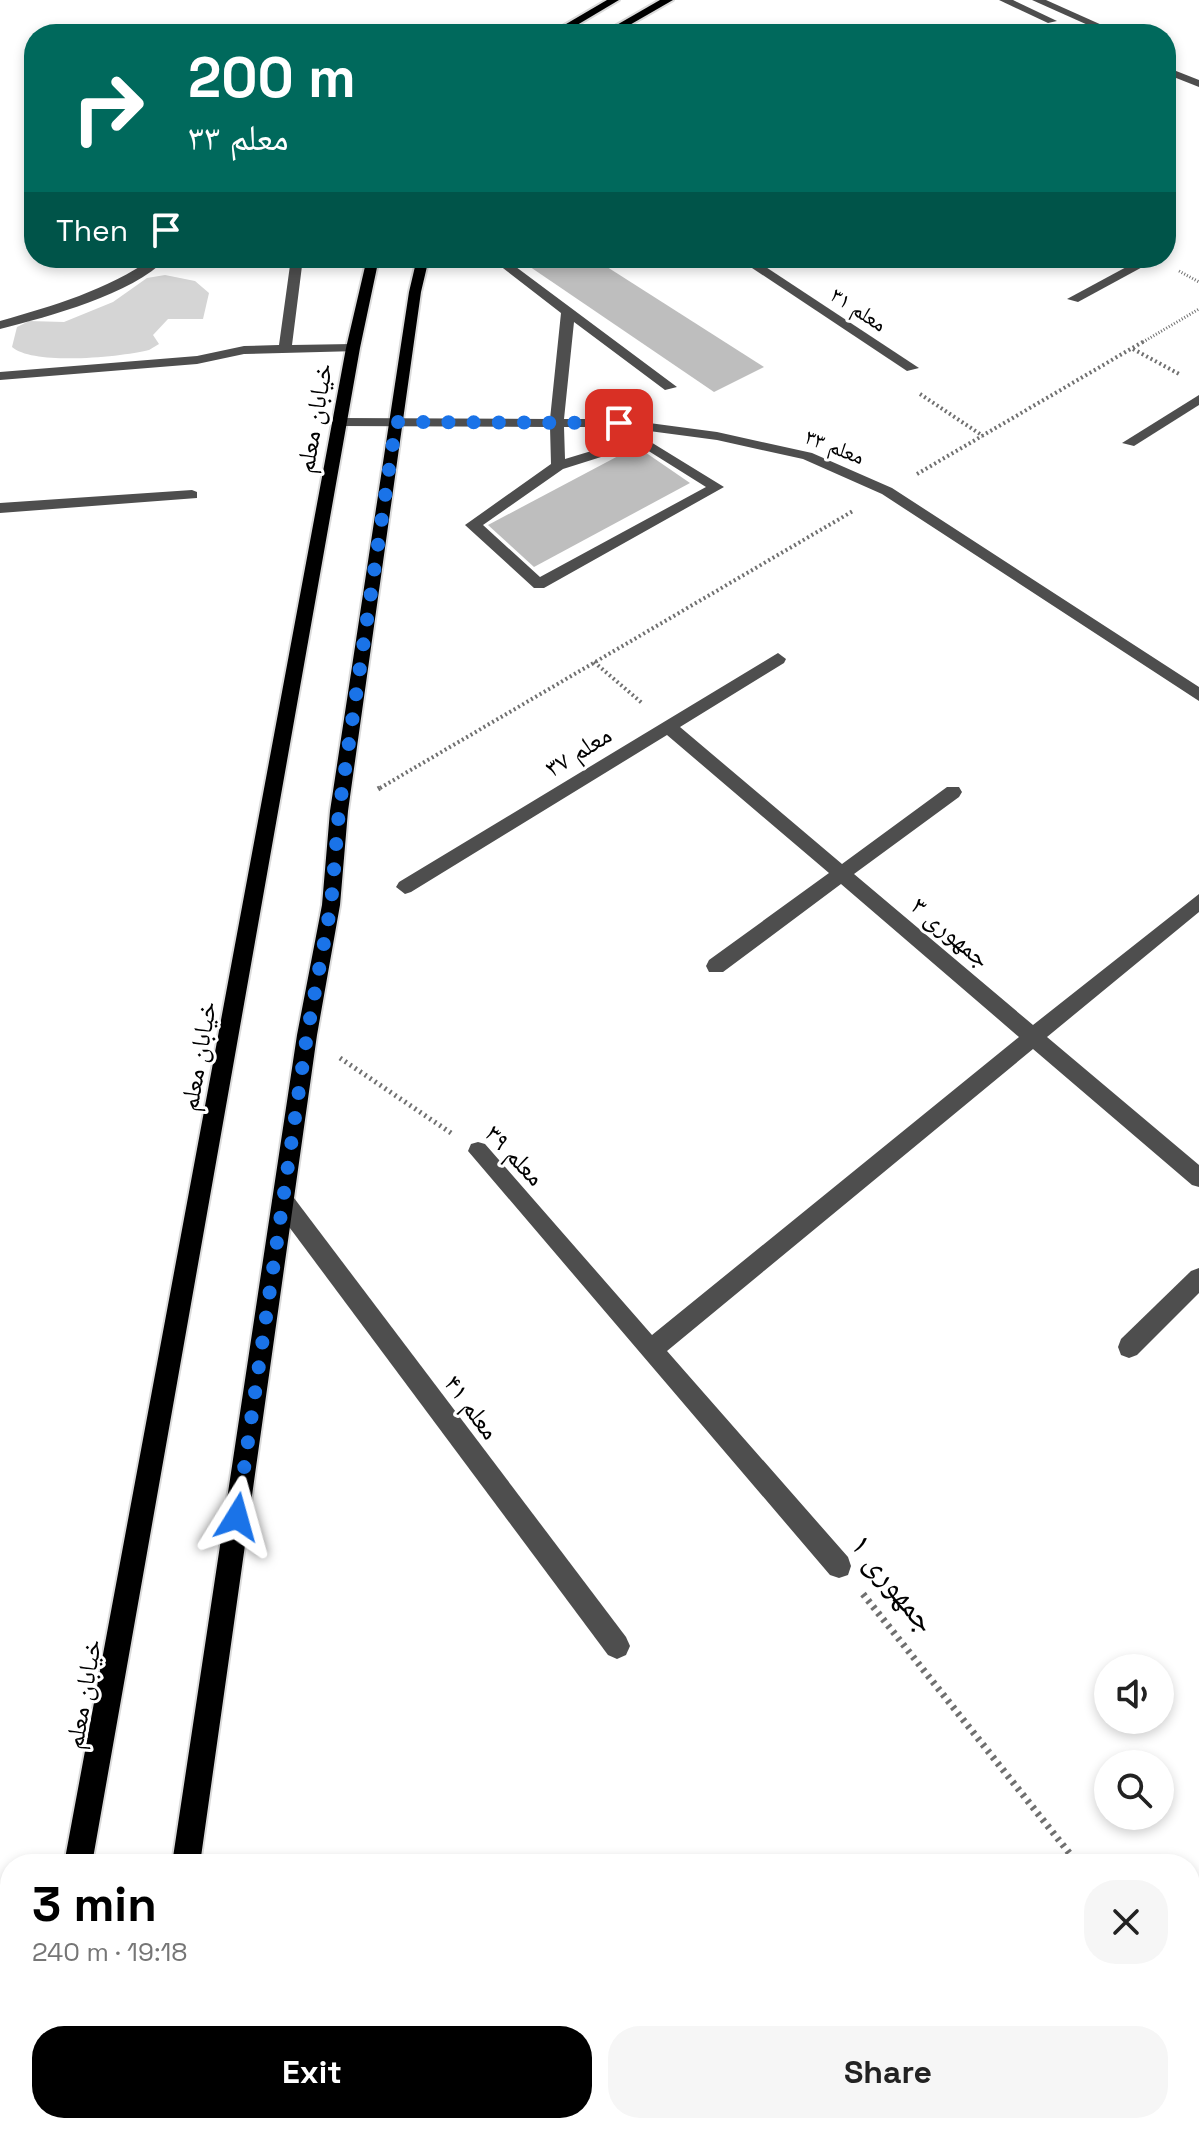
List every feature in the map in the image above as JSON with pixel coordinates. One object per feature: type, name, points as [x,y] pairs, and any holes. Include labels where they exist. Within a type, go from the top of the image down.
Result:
[{"type":"main road","points":[[572,24],[614,0]]},
{"type":"main road","points":[[624,24],[668,0]]},
{"type":"main road","name":"خیابان معلم","points":[[80,1854],[353,348],[371,268]]},
{"type":"main road","points":[[187,1854],[307,1035],[331,905],[339,811],[421,268]]},
{"type":"street","points":[[1004,0],[1058,23]]},
{"type":"street","points":[[1037,0],[1090,24]]},
{"type":"street","points":[[1046,18],[1073,5]]},
{"type":"street","points":[[1176,74],[1199,84]]},
{"type":"street","points":[[0,325],[49,311],[131,279],[147,268]]},
{"type":"street","points":[[285,349],[296,268]]},
{"type":"street","points":[[510,268],[670,387]]},
{"type":"street","name":"معلم ۳۱","points":[[758,268],[912,368]]},
{"type":"street","points":[[1073,299],[1133,268]]},
{"type":"street","points":[[558,466],[557,423],[568,311]]},
{"type":"street","points":[[0,376],[197,360],[244,350],[353,348]]},
{"type":"street","points":[[1129,443],[1199,399]]},
{"type":"street","name":"معلم ۳۳","points":[[340,422],[619,423],[717,436],[807,456],[887,491],[1199,695]]},
{"type":"street","points":[[641,440],[717,487],[539,584],[473,525],[558,466],[641,440]]},
{"type":"street","points":[[0,508],[192,495]]},
{"type":"street","name":"معلم ۳۷","points":[[405,887],[778,659]]},
{"type":"street","name":"جمهوری ۳","points":[[668,726],[1199,1178]]},
{"type":"street","points":[[716,966],[953,792]]},
{"type":"street","points":[[651,1350],[1199,901]]},
{"type":"street","name":"معلم ۳۹","points":[[478,1151],[651,1350]]},
{"type":"street","name":"معلم ۴۱","points":[[283,1201],[617,1646]]},
{"type":"street","points":[[1129,1347],[1199,1278]]},
{"type":"street","name":"جمهوری ۱","points":[[651,1350],[839,1566]]},
{"type":"path","points":[[339,811],[1199,309]]},
{"type":"path","points":[[1132,348],[1186,377]]},
{"type":"path","points":[[912,368],[916,391],[983,436]]},
{"type":"path","points":[[594,662],[668,726]]},
{"type":"path","name":"معلم ۳۹","points":[[307,1035],[478,1151]]},
{"type":"path","name":"جمهوری ۱","points":[[839,1566],[1070,1854]]},
{"type":"shaded area","points":[[165,275],[195,281],[209,293],[203,319],[168,319],[153,335],[159,344],[149,350],[99,357],[58,358],[23,353],[12,347],[17,327],[29,321],[64,322],[113,302],[147,278]]},
{"type":"building","points":[[532,268],[609,268],[764,367],[714,392]]},
{"type":"building","points":[[639,448],[690,483],[534,567],[488,525],[622,454]]},
{"type":"route","points":[[237,1517],[307,1035],[331,905],[339,811],[396,422],[619,423]]}]
